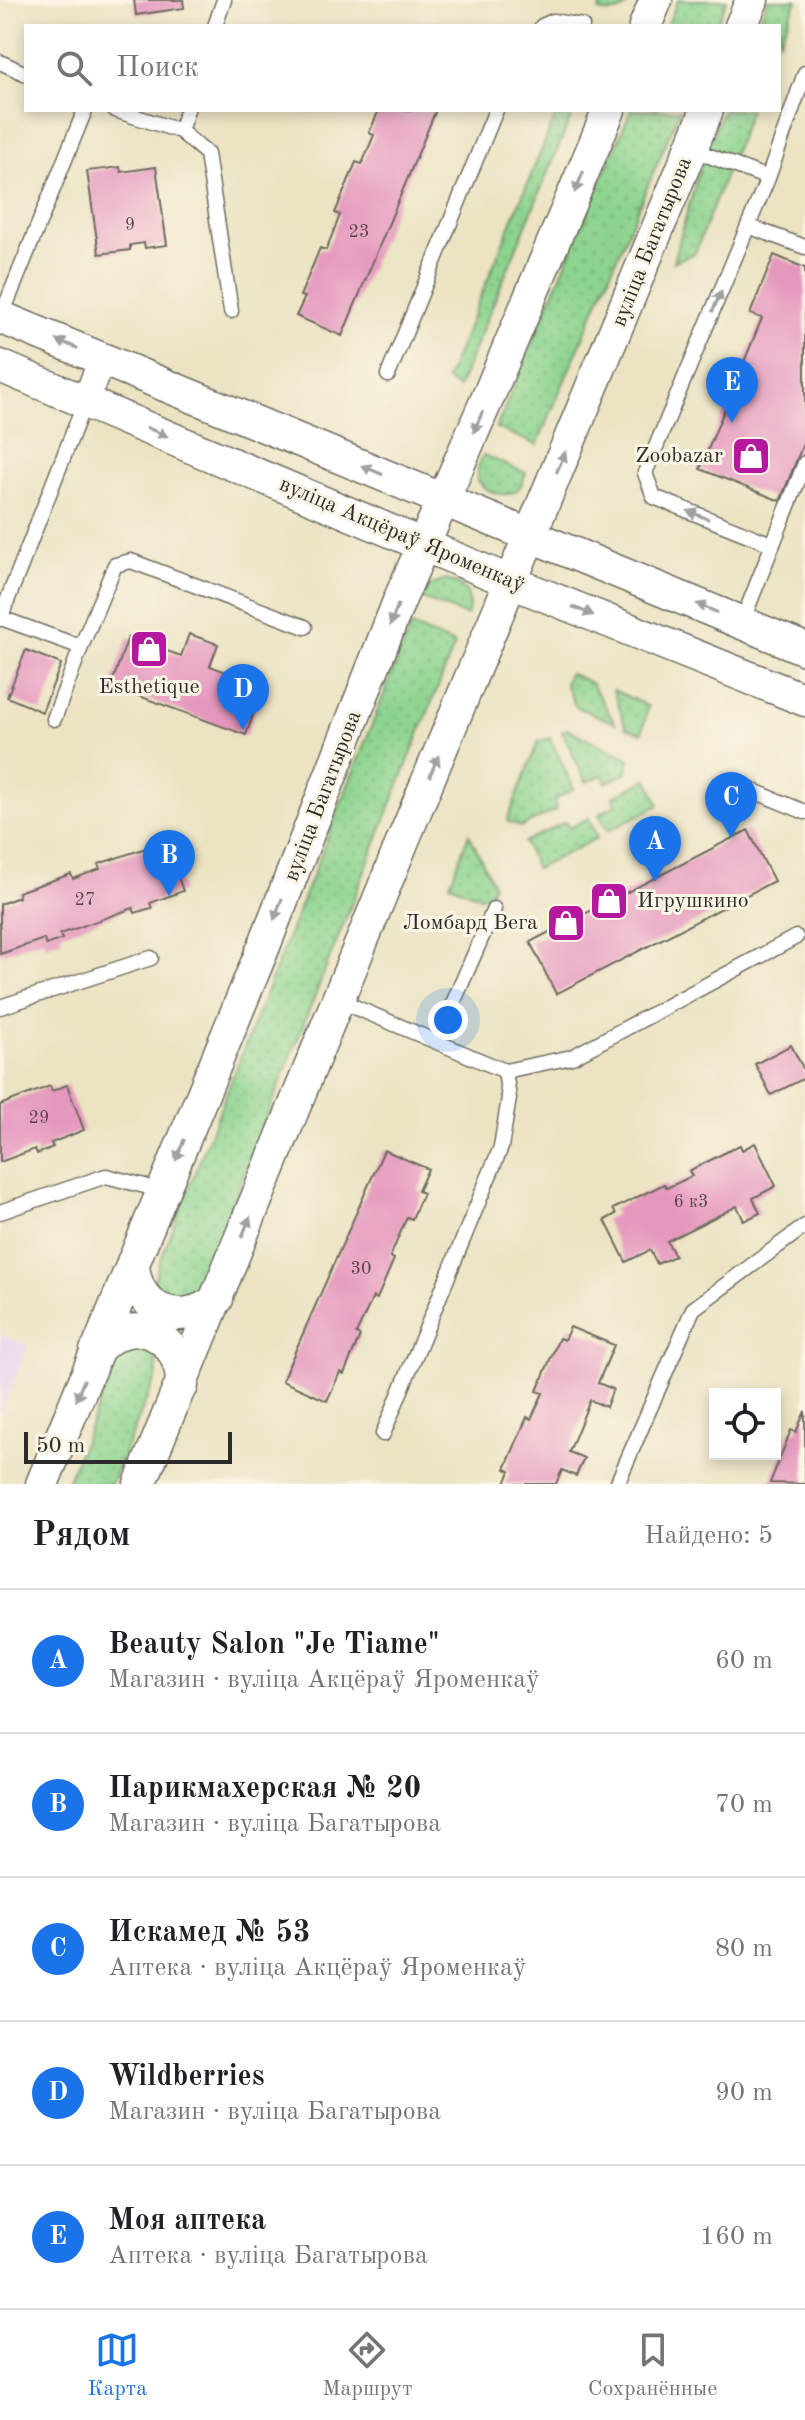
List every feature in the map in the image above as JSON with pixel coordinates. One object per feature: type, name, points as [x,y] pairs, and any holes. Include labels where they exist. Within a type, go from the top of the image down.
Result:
[{"type":"street","points":[[646,24],[656,0]]},
{"type":"street","points":[[742,24],[752,0]]},
{"type":"street","name":"вуліца Багатырова","points":[[38,1481],[164,1191],[399,601],[608,112]]},
{"type":"street","name":"вуліца Багатырова","points":[[140,1484],[706,112]]},
{"type":"street","points":[[0,318],[805,649]]},
{"type":"street","points":[[85,402],[102,359]]},
{"type":"street","name":"вуліца Акцёраў Яроменкаў","points":[[0,366],[511,582],[805,700]]},
{"type":"street","points":[[133,1262],[137,1285],[151,1304],[161,1310],[185,1314],[197,1312],[217,1299]]},
{"type":"street","points":[[96,1351],[103,1343],[123,1332],[134,1330],[155,1335],[174,1351],[179,1361],[182,1386]]},
{"type":"lane","points":[[216,24],[224,0]]},
{"type":"lane","points":[[546,24],[553,21],[570,24]]},
{"type":"lane","points":[[0,62],[24,73]]},
{"type":"lane","points":[[771,544],[654,497],[645,473],[768,178],[805,73]]},
{"type":"lane","points":[[0,318],[84,112]]},
{"type":"lane","points":[[121,112],[180,131],[207,154],[231,311]]},
{"type":"lane","points":[[180,131],[186,112]]},
{"type":"lane","points":[[388,375],[495,112]]},
{"type":"lane","points":[[691,149],[768,178]]},
{"type":"lane","points":[[748,226],[805,247]]},
{"type":"lane","points":[[81,647],[0,618],[85,402]]},
{"type":"lane","points":[[742,622],[805,463]]},
{"type":"lane","points":[[54,719],[115,565],[131,561],[305,627]]},
{"type":"lane","points":[[734,783],[805,812]]},
{"type":"lane","points":[[437,1040],[494,909]]},
{"type":"lane","points":[[338,1000],[505,1071],[572,1057],[796,937]]},
{"type":"lane","points":[[0,1007],[151,958]]},
{"type":"lane","points":[[383,1434],[501,1147],[509,1098],[505,1071]]},
{"type":"lane","points":[[0,1212],[106,1176],[164,1191]]},
{"type":"lane","points":[[617,1484],[693,1309],[805,1226]]},
{"type":"shaded area","points":[[0,1335],[28,1346],[0,1415]]},
{"type":"green space","points":[[603,0],[631,0],[622,10],[609,12],[599,11]]},
{"type":"green space","points":[[678,0],[727,0],[717,24],[668,24]]},
{"type":"green space","points":[[768,0],[797,0],[781,37],[781,24],[758,24]]},
{"type":"green space","points":[[557,112],[573,112],[458,388],[446,380]]},
{"type":"green space","points":[[630,112],[679,112],[537,445],[496,428]]},
{"type":"green space","points":[[722,112],[749,112],[695,253],[673,262],[701,164]]},
{"type":"green space","points":[[483,455],[526,473],[518,490],[498,494],[480,484],[477,474]]},
{"type":"green space","points":[[445,580],[458,584],[466,592],[469,603],[467,616],[420,598],[425,588]]},
{"type":"green space","points":[[411,626],[455,644],[194,1299],[162,1298],[153,1283],[160,1261]]},
{"type":"green space","points":[[569,673],[591,683],[615,723],[576,707],[565,684]]},
{"type":"green space","points":[[613,690],[648,706],[642,733],[626,727]]},
{"type":"green space","points":[[567,729],[630,759],[626,773],[606,783],[603,775],[586,782],[562,732]]},
{"type":"green space","points":[[550,738],[574,789],[554,800],[556,810],[521,827],[507,821],[538,742]]},
{"type":"green space","points":[[648,779],[659,805],[608,831],[599,814],[616,805],[613,797]]},
{"type":"green space","points":[[589,818],[597,838],[536,869],[524,842],[565,822],[569,828]]},
{"type":"green space","points":[[469,834],[493,884],[490,894],[480,897],[450,884]]},
{"type":"green space","points":[[130,1345],[155,1354],[157,1375],[111,1484],[66,1484],[120,1353]]},
{"type":"building","points":[[134,0],[183,0],[184,8],[136,15]]},
{"type":"building","points":[[378,112],[435,112],[342,336],[296,316],[305,297],[300,296],[320,248],[326,250],[340,215],[335,213],[356,162],[362,164],[374,135],[369,133]]},
{"type":"building","points":[[120,167],[121,172],[156,167],[167,245],[145,248],[144,243],[130,245],[130,250],[99,254],[87,171]]},
{"type":"building","points":[[774,255],[805,268],[805,439],[780,501],[700,469],[762,318],[750,314]]},
{"type":"building","points":[[189,634],[218,644],[210,666],[263,686],[246,735],[111,686],[128,637],[181,656]]},
{"type":"building","points":[[26,650],[61,664],[42,712],[7,697]]},
{"type":"building","points":[[748,830],[774,881],[556,994],[530,942]]},
{"type":"building","points":[[152,846],[154,851],[167,846],[183,891],[150,903],[152,908],[135,913],[133,908],[60,934],[62,939],[46,945],[44,939],[0,954],[0,904],[19,897],[18,892],[71,874],[73,879],[100,869],[98,864]]},
{"type":"building","points":[[791,1045],[805,1078],[771,1095],[755,1064]]},
{"type":"building","points":[[67,1085],[84,1130],[51,1143],[53,1147],[37,1154],[35,1149],[0,1162],[0,1105],[50,1086],[52,1091]]},
{"type":"building","points":[[755,1143],[776,1186],[753,1198],[760,1213],[744,1221],[737,1206],[667,1241],[675,1256],[657,1264],[650,1250],[626,1262],[605,1220],[616,1214],[613,1209],[664,1184],[667,1188],[692,1176],[689,1171],[740,1145],[742,1150]]},
{"type":"building","points":[[384,1150],[428,1169],[418,1191],[423,1193],[412,1219],[407,1217],[377,1299],[373,1297],[356,1334],[360,1336],[344,1374],[340,1372],[327,1401],[282,1381]]},
{"type":"building","points":[[570,1327],[614,1345],[598,1383],[613,1389],[606,1407],[590,1400],[569,1452],[584,1458],[576,1476],[562,1470],[556,1484],[505,1484],[510,1471],[505,1469],[527,1417],[531,1419],[543,1393],[537,1391],[559,1338],[564,1340]]},
{"type":"building","points":[[805,1411],[805,1484],[770,1483],[791,1430],[796,1432]]},
{"type":"place","name":"Моя аптека","points":[[732,423]]},
{"type":"place","name":"Zoobazar","points":[[751,456]]},
{"type":"place","name":"Esthetique","points":[[149,649]]},
{"type":"place","name":"Wildberries","points":[[243,730]]},
{"type":"place","name":"Искамед № 53","points":[[731,838]]},
{"type":"place","name":"Beauty Salon \"Je Tiame\"","points":[[655,882]]},
{"type":"place","name":"Парикмахерская № 20","points":[[169,896]]},
{"type":"place","name":"Игрушкино","points":[[609,901]]},
{"type":"place","name":"Ломбард Вега","points":[[566,923]]}]
